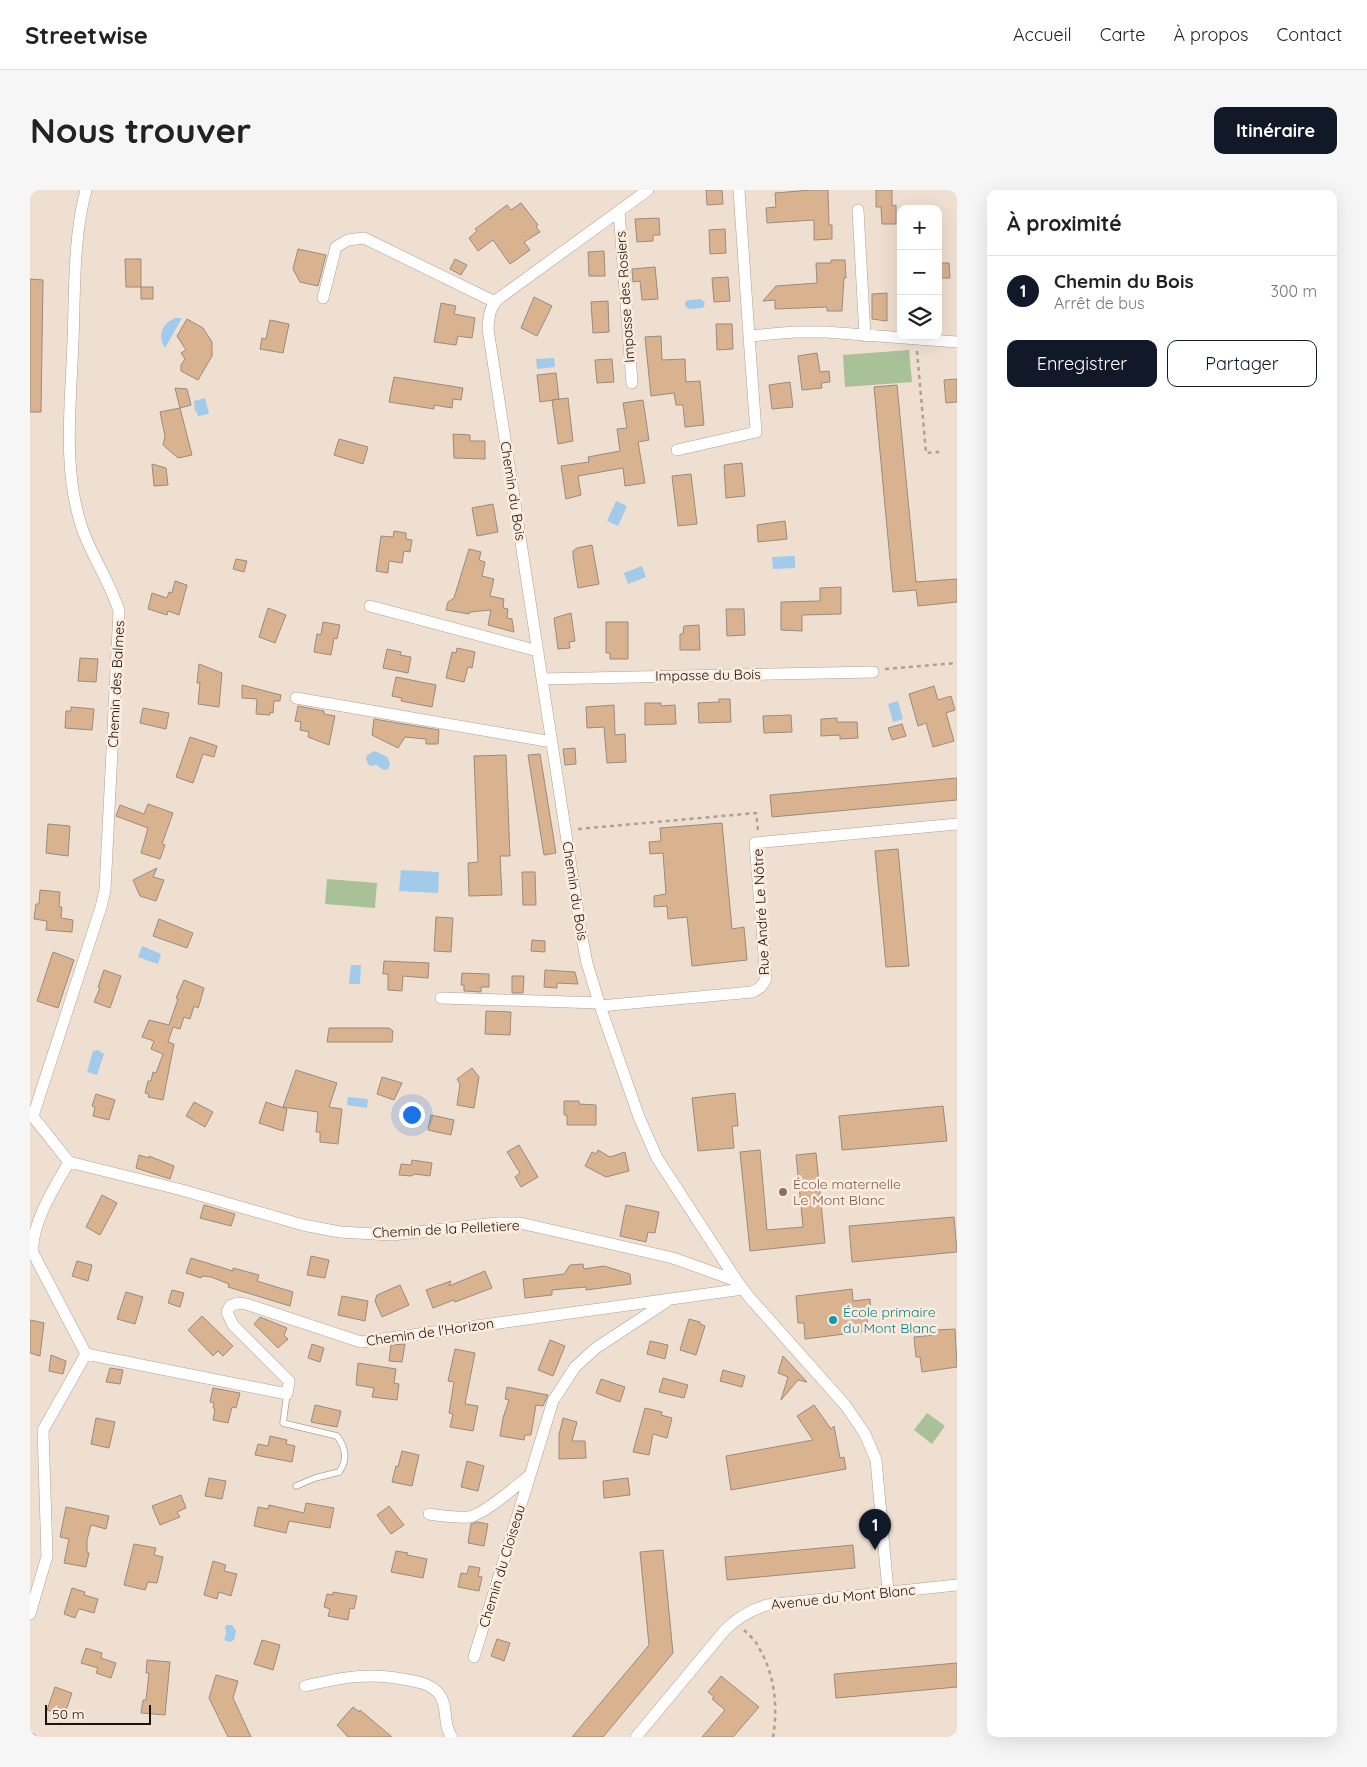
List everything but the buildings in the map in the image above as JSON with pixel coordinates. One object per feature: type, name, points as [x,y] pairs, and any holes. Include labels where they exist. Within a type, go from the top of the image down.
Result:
[{"type":"street","name":"Chemin des Balmes","points":[[31,1114],[101,907],[106,882],[119,611],[114,596],[82,528],[73,488],[69,453],[76,257],[86,190]]},
{"type":"street","points":[[323,298],[336,247],[348,240],[364,238],[495,302],[648,190]]},
{"type":"street","points":[[677,450],[756,432],[739,190]]},
{"type":"street","points":[[858,210],[865,336]]},
{"type":"street","name":"Impasse des Rosiers","points":[[619,211],[632,383]]},
{"type":"street","name":"Chemin du Bois","points":[[495,302],[490,311],[488,329],[582,938],[599,1004],[657,1158],[740,1285],[846,1406],[858,1422],[872,1448],[876,1460],[882,1512],[888,1592]]},
{"type":"street","points":[[749,336],[794,332],[897,338]]},
{"type":"street","points":[[930,340],[957,342]]},
{"type":"street","points":[[370,606],[538,651]]},
{"type":"street","name":"Impasse du Bois","points":[[542,679],[873,672]]},
{"type":"street","points":[[296,698],[552,742]]},
{"type":"street","name":"Rue André Le Nôtre","points":[[599,1004],[752,992],[763,986],[766,979],[755,842],[957,824]]},
{"type":"street","points":[[441,998],[599,1004]]},
{"type":"street","points":[[31,1114],[69,1162],[35,1222],[31,1246],[86,1354]]},
{"type":"street","name":"Chemin de la Pelletiere","points":[[69,1162],[182,1190],[268,1216],[340,1232],[392,1235],[498,1223],[520,1223],[673,1258],[740,1285]]},
{"type":"street","name":"Chemin de l'Horizon","points":[[287,1394],[290,1381],[233,1325],[227,1312],[230,1306],[246,1304],[361,1342],[670,1299],[740,1285]]},
{"type":"street","name":"Chemin du Cloiseau","points":[[474,1657],[554,1401],[575,1367],[596,1348],[670,1299]]},
{"type":"street","points":[[86,1354],[287,1394]]},
{"type":"street","points":[[30,1614],[47,1556],[43,1430],[86,1354]]},
{"type":"street","name":"Chemin du Cloiseau","points":[[430,1514],[453,1517],[471,1516],[496,1502],[530,1475]]},
{"type":"street","name":"Avenue du Mont Blanc","points":[[636,1737],[725,1630],[736,1620],[754,1609],[768,1605],[957,1585]]},
{"type":"street","points":[[305,1686],[342,1677],[367,1675],[383,1675],[428,1684],[438,1692],[444,1702],[448,1732],[452,1737]]},
{"type":"lane","points":[[287,1394],[283,1423],[337,1436],[346,1451],[343,1467],[339,1472],[314,1478],[296,1486]]},
{"type":"path","points":[[916,340],[926,453],[939,452]]},
{"type":"path","points":[[873,672],[898,667],[957,662]]},
{"type":"path","points":[[566,830],[756,812],[760,842]]},
{"type":"path","points":[[736,1620],[759,1648],[769,1671],[775,1695],[776,1719],[773,1737]]},
{"type":"green space","points":[[909,350],[912,382],[845,387],[843,355]]},
{"type":"green space","points":[[327,879],[377,883],[375,908],[325,904]]},
{"type":"green space","points":[[927,1413],[945,1426],[932,1444],[914,1430]]},
{"type":"water","points":[[701,299],[705,303],[703,308],[689,309],[685,306],[685,302],[688,300]]},
{"type":"water","points":[[175,318],[182,318],[165,348],[161,339],[162,330],[167,323]]},
{"type":"water","points":[[554,358],[555,367],[537,369],[536,359]]},
{"type":"water","points":[[205,398],[209,414],[198,416],[195,411],[194,401]]},
{"type":"water","points":[[616,501],[627,506],[618,526],[607,521]]},
{"type":"water","points":[[795,556],[795,568],[773,569],[772,557]]},
{"type":"water","points":[[642,566],[646,577],[628,584],[624,573]]},
{"type":"water","points":[[898,701],[903,719],[893,722],[888,704]]},
{"type":"water","points":[[375,751],[387,757],[390,764],[388,769],[384,770],[376,765],[371,766],[368,764],[367,755]]},
{"type":"water","points":[[401,870],[439,872],[438,893],[399,891]]},
{"type":"water","points":[[142,946],[161,954],[158,964],[138,957]]},
{"type":"water","points":[[351,965],[361,965],[360,984],[349,984]]},
{"type":"water","points":[[98,1050],[104,1054],[97,1075],[87,1072],[93,1051]]},
{"type":"water","points":[[348,1097],[368,1099],[367,1108],[347,1105]]},
{"type":"water","points":[[232,1625],[236,1631],[234,1640],[230,1642],[224,1640],[226,1634],[225,1627]]},
{"type":"place","name":"École maternelle Le Mont Blanc","points":[[783,1192]]},
{"type":"place","name":"École primaire du Mont Blanc","points":[[833,1320]]},
{"type":"place","name":"Chemin du Bois","points":[[875,1550]]}]
